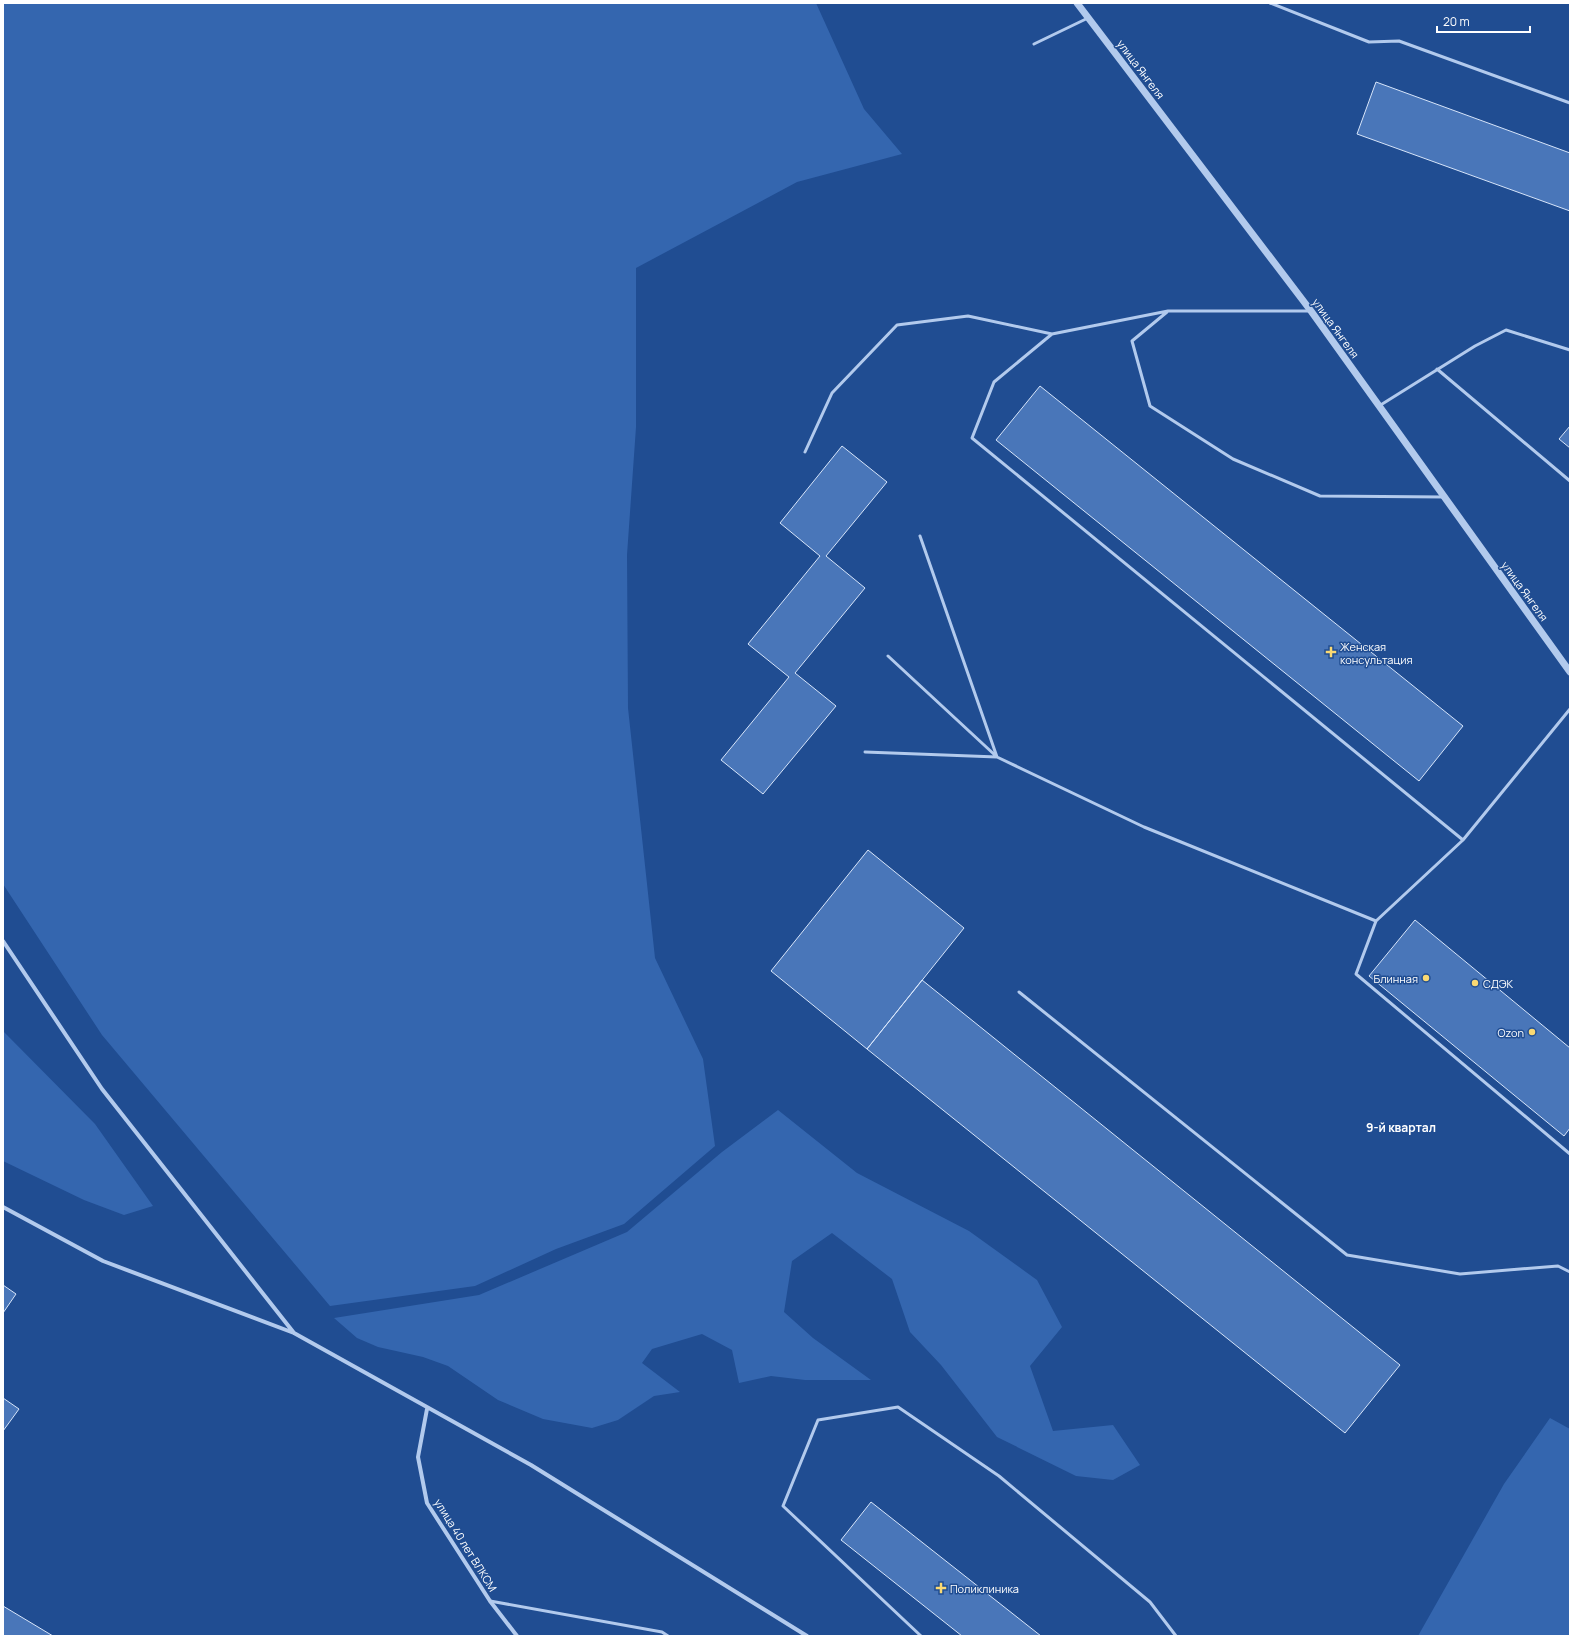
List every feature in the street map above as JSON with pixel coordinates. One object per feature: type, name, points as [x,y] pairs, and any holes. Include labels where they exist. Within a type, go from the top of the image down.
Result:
[{"type":"street","name":"улица Янгеля","points":[[1077,3],[1311,312],[1570,672]]},
{"type":"street","points":[[3,941],[102,1089],[294,1333]]},
{"type":"street","points":[[3,1207],[103,1261],[294,1333],[427,1409],[531,1465],[807,1636]]},
{"type":"street","name":"улица 40 лет ВЛКСМ","points":[[427,1409],[418,1457],[427,1503],[490,1601],[517,1636]]},
{"type":"lane","points":[[1270,3],[1369,42],[1399,40],[1570,103]]},
{"type":"lane","points":[[1034,44],[1088,18]]},
{"type":"lane","points":[[805,452],[832,392],[897,325],[968,316],[1052,334],[1168,310],[1311,312]]},
{"type":"lane","points":[[1168,310],[1132,341],[1150,406],[1232,459],[1320,496],[1444,497]]},
{"type":"lane","points":[[1379,406],[1475,346],[1506,330],[1570,350]]},
{"type":"lane","points":[[1052,334],[994,382],[972,438],[1463,840]]},
{"type":"lane","points":[[1437,369],[1570,481]]},
{"type":"lane","points":[[920,536],[997,757]]},
{"type":"lane","points":[[888,656],[997,757],[1144,827],[1376,920]]},
{"type":"lane","points":[[1570,709],[1463,840],[1376,920],[1356,974],[1570,1154]]},
{"type":"lane","points":[[864,752],[997,757]]},
{"type":"lane","points":[[1019,992],[1346,1255],[1460,1274],[1558,1266],[1570,1272]]},
{"type":"lane","points":[[921,1636],[783,1506],[818,1420],[898,1407],[1005,1481],[1150,1602],[1176,1636]]},
{"type":"lane","points":[[490,1601],[662,1632],[668,1636]]},
{"type":"shaded area","points":[[3,3],[816,3],[864,109],[902,154],[797,182],[636,268],[636,427],[627,555],[628,708],[655,958],[703,1059],[715,1146],[624,1224],[556,1249],[475,1286],[330,1306],[102,1035],[3,884]]},
{"type":"shaded area","points":[[3,1031],[95,1124],[153,1206],[124,1215],[84,1200],[3,1161]]},
{"type":"shaded area","points":[[778,1110],[857,1173],[969,1231],[1037,1280],[1062,1327],[1030,1366],[1053,1431],[1113,1425],[1140,1465],[1113,1480],[1076,1476],[997,1437],[941,1365],[910,1332],[892,1279],[832,1233],[792,1261],[784,1312],[813,1338],[871,1380],[805,1380],[771,1376],[739,1383],[732,1350],[702,1334],[652,1349],[642,1363],[680,1392],[654,1396],[618,1420],[592,1428],[543,1419],[498,1400],[448,1366],[423,1357],[378,1347],[357,1338],[334,1318],[479,1295],[627,1232],[722,1152]]},
{"type":"shaded area","points":[[1550,1418],[1570,1429],[1570,1636],[1418,1636],[1504,1484]]},
{"type":"building","points":[[1376,82],[1570,153],[1570,211],[1357,134]]},
{"type":"building","points":[[1040,386],[1463,726],[1419,781],[996,440]]},
{"type":"building","points":[[1570,426],[1570,448],[1559,439]]},
{"type":"building","points":[[842,446],[887,482],[826,556],[865,588],[795,673],[836,706],[763,794],[721,760],[789,677],[748,644],[820,556],[780,523]]},
{"type":"building","points":[[868,850],[964,928],[867,1049],[771,971]]},
{"type":"building","points":[[1415,920],[1570,1048],[1570,1128],[1564,1136],[1369,976]]},
{"type":"building","points":[[922,980],[1400,1365],[1345,1433],[867,1049]]},
{"type":"building","points":[[3,1285],[16,1294],[3,1313]]},
{"type":"building","points":[[3,1398],[19,1409],[3,1431]]},
{"type":"building","name":"Поликлиника","points":[[871,1502],[1041,1636],[962,1636],[841,1540]]},
{"type":"building","points":[[3,1606],[53,1636],[3,1636]]},
{"type":"place","name":"Женская консультация","points":[[1331,652]]},
{"type":"place","name":"Блинная","points":[[1426,978]]},
{"type":"place","name":"СДЭК","points":[[1475,983]]},
{"type":"place","name":"Ozon","points":[[1532,1032]]},
{"type":"place","name":"Поликлиника","points":[[941,1588]]},
{"type":"district","name":"9-й квартал","points":[[1401,1127]]}]
